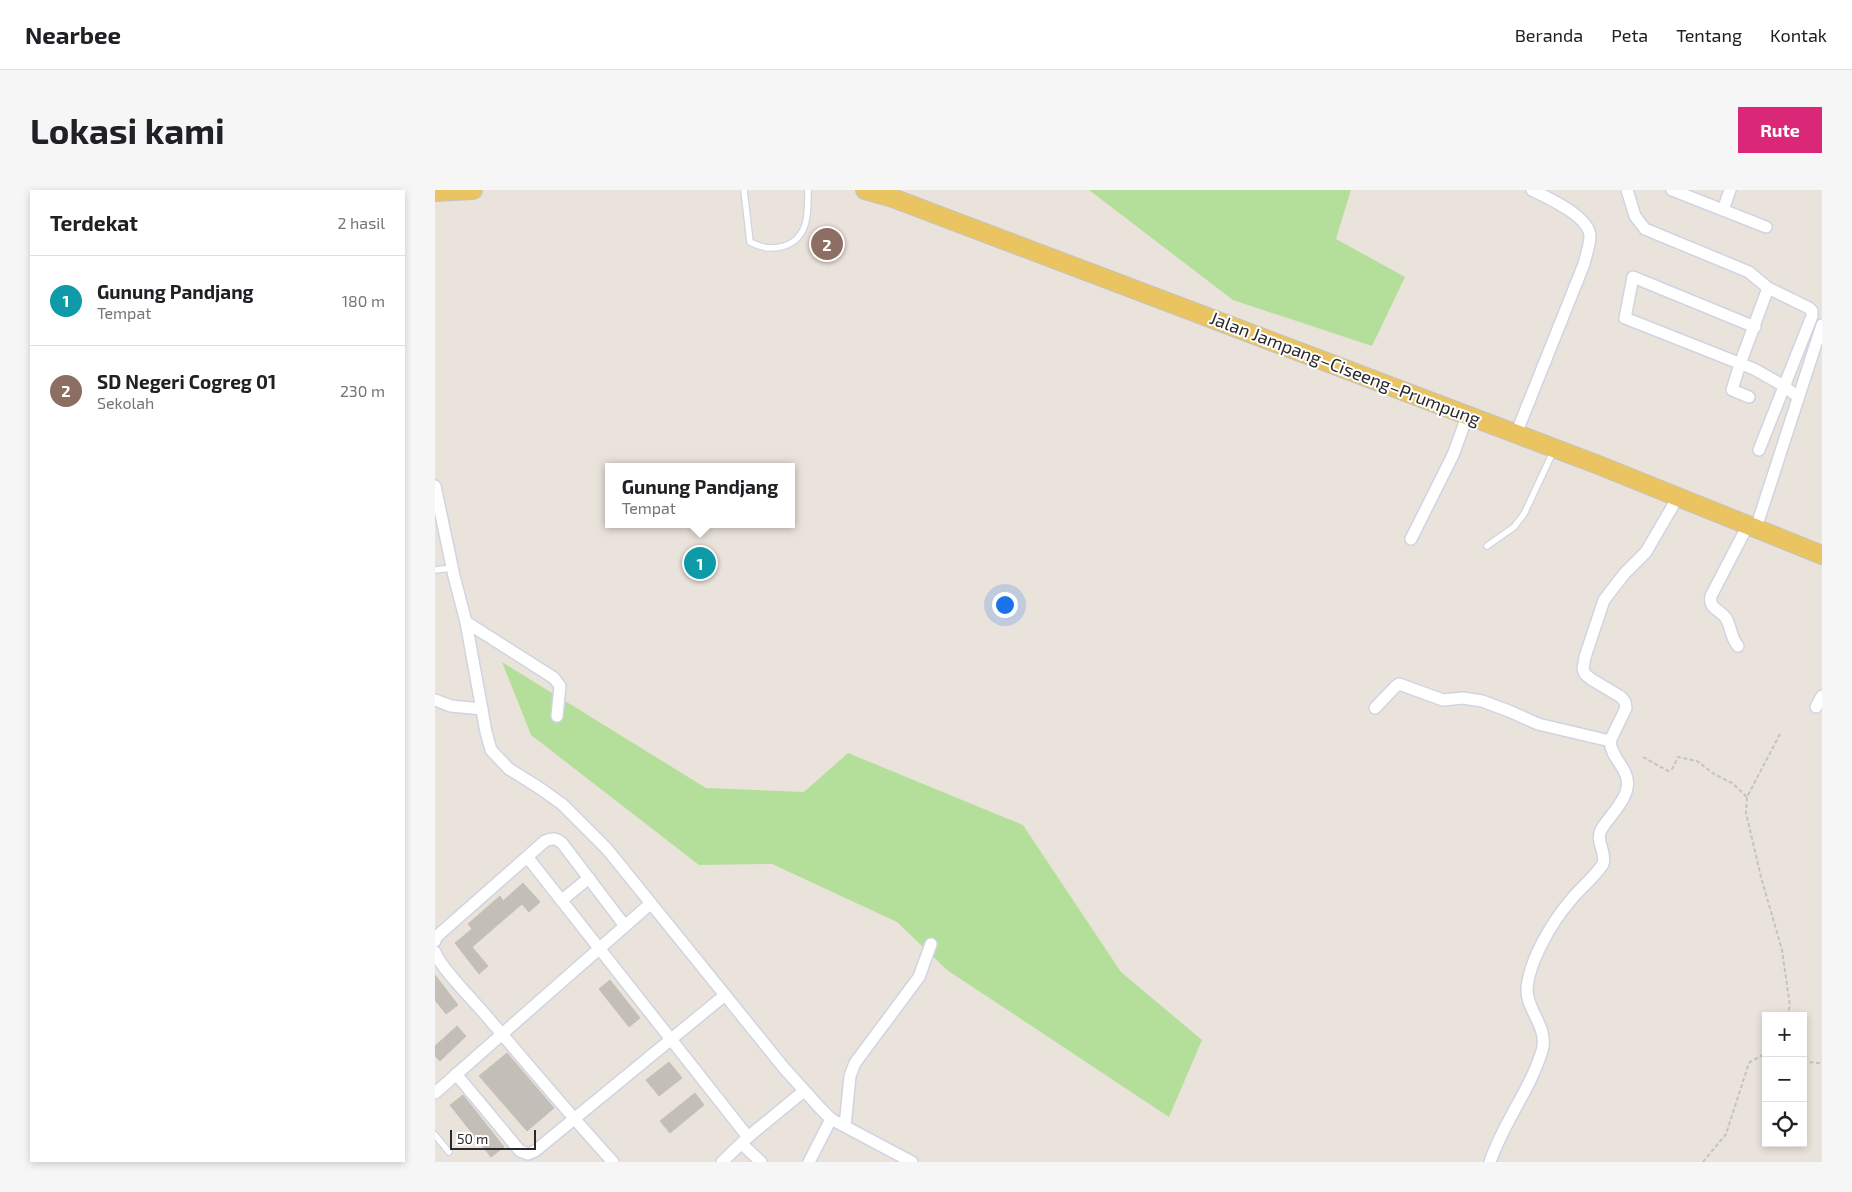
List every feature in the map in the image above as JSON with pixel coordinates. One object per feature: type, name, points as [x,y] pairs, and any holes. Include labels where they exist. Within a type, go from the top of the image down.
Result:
[{"type":"main road","points":[[435,192],[473,190]]},
{"type":"main road","name":"Jalan Jampang–Ciseeng–Prumpung","points":[[865,190],[899,201],[1555,448],[1822,555]]},
{"type":"street","points":[[1516,434],[1584,264],[1590,237],[1586,226],[1557,202],[1533,190]]},
{"type":"street","points":[[1557,202],[1561,190]]},
{"type":"street","points":[[1627,190],[1635,216],[1645,229],[1749,272],[1768,288],[1812,311],[1812,316],[1759,450]]},
{"type":"street","points":[[1672,190],[1766,227]]},
{"type":"street","points":[[1723,210],[1730,190]]},
{"type":"street","points":[[1755,327],[1633,277],[1625,318],[1740,364],[1784,386],[1798,397]]},
{"type":"street","points":[[1749,397],[1732,390],[1768,288]]},
{"type":"street","points":[[1737,646],[1732,638],[1727,620],[1712,606],[1711,596],[1752,527],[1822,325]]},
{"type":"street","points":[[1411,539],[1453,455],[1464,425],[1465,415]]},
{"type":"street","points":[[435,486],[452,568],[466,622],[491,750],[509,770],[539,787],[563,804],[607,849],[804,1092],[831,1119],[912,1162]]},
{"type":"street","points":[[1490,1162],[1531,1080],[1543,1050],[1541,1028],[1528,1000],[1527,991],[1531,970],[1558,915],[1603,864],[1604,857],[1599,841],[1601,831],[1627,790],[1627,777],[1614,757],[1610,741],[1626,708],[1625,702],[1621,697],[1585,674],[1583,669],[1585,657],[1604,600],[1625,573],[1646,552],[1678,496]]},
{"type":"street","points":[[466,622],[554,678],[559,686],[560,696],[557,716]]},
{"type":"street","points":[[1375,708],[1399,684],[1443,700],[1463,698],[1482,701],[1538,724],[1610,741]]},
{"type":"street","points":[[1816,707],[1822,696]]},
{"type":"street","points":[[435,700],[451,706],[482,709]]},
{"type":"street","points":[[435,941],[436,937],[528,858],[545,841],[551,838],[557,839],[565,846],[625,926]]},
{"type":"street","points":[[528,858],[671,1039],[761,1162]]},
{"type":"street","points":[[562,900],[589,878]]},
{"type":"street","points":[[435,1093],[650,904]]},
{"type":"street","points":[[845,1126],[850,1076],[855,1063],[919,977],[931,944]]},
{"type":"street","points":[[435,952],[443,965],[613,1162]]},
{"type":"street","points":[[456,1074],[520,1151],[528,1154],[535,1151],[725,995]]},
{"type":"street","points":[[722,1162],[804,1092]]},
{"type":"street","points":[[809,1162],[831,1119]]},
{"type":"lane","points":[[744,190],[750,242],[758,246],[779,249],[800,237],[806,222],[808,190]]},
{"type":"lane","points":[[1487,546],[1514,527],[1524,514],[1555,448]]},
{"type":"lane","points":[[435,570],[452,568]]},
{"type":"lane","points":[[435,1135],[449,1152]]},
{"type":"path","points":[[1780,734],[1747,797],[1746,822],[1782,950],[1790,1006],[1788,1012]]},
{"type":"path","points":[[1643,757],[1668,771],[1672,769],[1677,757],[1697,761],[1732,783],[1747,797]]},
{"type":"path","points":[[1703,1162],[1726,1134],[1750,1062],[1762,1055]]},
{"type":"path","points":[[1807,1062],[1822,1062]]},
{"type":"green space","points":[[1089,190],[1351,190],[1336,239],[1405,277],[1372,346],[1233,300]]},
{"type":"green space","points":[[502,662],[706,788],[804,792],[848,753],[1023,825],[1121,972],[1202,1040],[1169,1117],[947,970],[897,922],[772,864],[699,865],[531,735]]},
{"type":"building","points":[[523,883],[540,902],[529,912],[522,904],[472,947],[488,966],[479,974],[455,943],[472,929],[468,924],[500,896],[503,901]]},
{"type":"building","points":[[435,975],[458,1005],[446,1014],[435,1000]]},
{"type":"building","points":[[610,980],[640,1018],[629,1027],[599,989]]},
{"type":"building","points":[[457,1026],[466,1036],[440,1061],[435,1056],[435,1046]]},
{"type":"building","points":[[507,1053],[554,1108],[527,1131],[479,1076]]},
{"type":"building","points":[[669,1062],[682,1078],[659,1096],[646,1080]]},
{"type":"building","points":[[695,1093],[704,1105],[670,1133],[660,1121]]},
{"type":"building","points":[[463,1095],[504,1147],[491,1157],[450,1105]]},
{"type":"place","name":"SD Negeri Cogreg 01","points":[[827,244]]},
{"type":"place","name":"Gunung Pandjang","points":[[700,563]]}]
